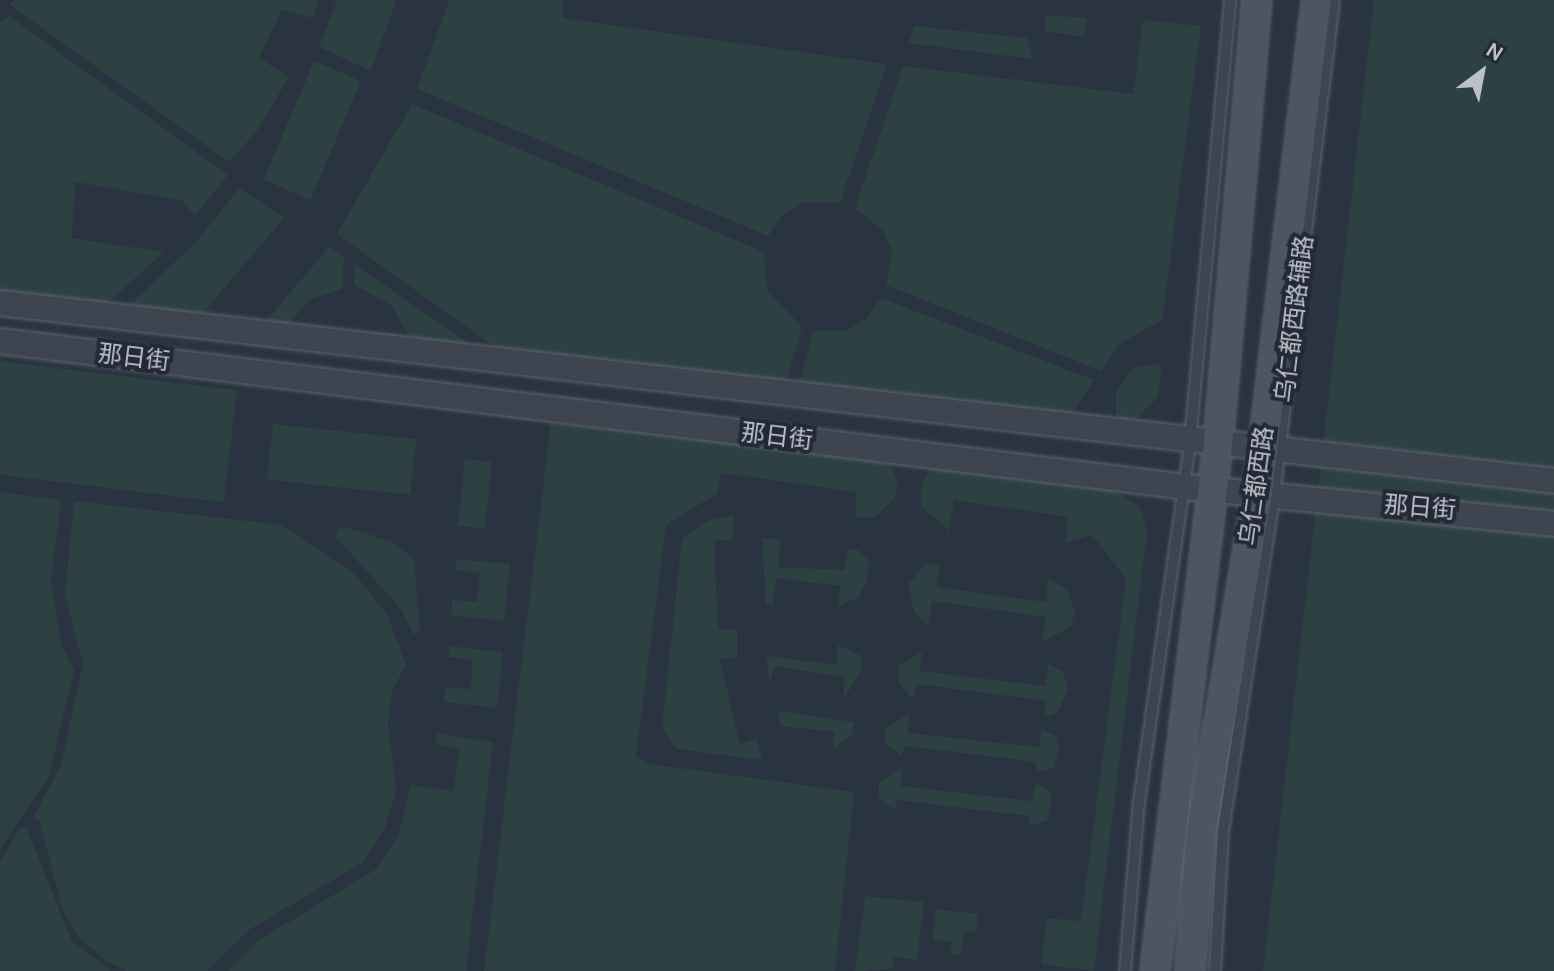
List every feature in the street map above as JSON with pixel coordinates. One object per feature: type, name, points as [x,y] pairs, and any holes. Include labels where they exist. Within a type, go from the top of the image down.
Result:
[{"type":"main road","name":"乌仁都西路","points":[[1155,971],[1199,488],[1257,0]]},
{"type":"main road","name":"乌仁都西路","points":[[1190,971],[1201,831],[1266,494],[1317,0]]},
{"type":"street","name":"那日街","points":[[0,303],[1554,481]]},
{"type":"street","name":"那日街","points":[[0,341],[1199,488],[1554,524]]},
{"type":"lane","points":[[1204,443],[1230,0]]},
{"type":"lane","name":"乌仁都西路辅路","points":[[1271,450],[1334,0]]},
{"type":"lane","points":[[1125,971],[1139,802],[1199,488]]},
{"type":"lane","points":[[1215,971],[1223,831],[1266,494]]},
{"type":"shaded area","points":[[14,0],[318,0],[313,18],[282,10],[259,58],[289,77],[257,131],[229,162],[10,5]]},
{"type":"shaded area","points":[[337,0],[396,0],[371,71],[319,47]]},
{"type":"shaded area","points":[[449,0],[564,0],[562,18],[887,64],[840,202],[803,202],[782,215],[768,236],[417,89]]},
{"type":"shaded area","points":[[1374,0],[1554,0],[1554,971],[1263,971]]},
{"type":"shaded area","points":[[1046,15],[1087,18],[1083,37],[1045,31]]},
{"type":"shaded area","points":[[9,16],[228,175],[195,216],[182,200],[75,182],[72,238],[164,252],[105,305],[0,292],[0,23]]},
{"type":"shaded area","points":[[1143,20],[1201,26],[1162,320],[1120,344],[1101,371],[886,285],[892,251],[882,230],[855,208],[903,66],[1133,94]]},
{"type":"shaded area","points":[[914,26],[1027,38],[1032,59],[908,43]]},
{"type":"shaded area","points":[[314,61],[361,81],[311,200],[264,180]]},
{"type":"shaded area","points":[[412,104],[764,252],[767,290],[802,327],[785,386],[503,353],[337,234]]},
{"type":"shaded area","points":[[240,188],[284,218],[198,319],[124,310],[194,244]]},
{"type":"shaded area","points":[[329,247],[344,257],[342,289],[309,300],[284,330],[260,328]]},
{"type":"shaded area","points":[[354,264],[484,354],[414,344],[390,304],[354,285]]},
{"type":"shaded area","points":[[881,298],[1094,380],[1067,421],[798,388],[813,331],[846,330],[867,318]]},
{"type":"shaded area","points":[[0,361],[237,390],[223,502],[0,475]]},
{"type":"shaded area","points":[[1156,363],[1162,368],[1158,397],[1133,422],[1116,424],[1116,392],[1132,369]]},
{"type":"shaded area","points":[[551,422],[890,462],[898,482],[895,498],[874,518],[856,517],[856,492],[721,473],[718,493],[666,525],[636,756],[650,764],[854,792],[835,971],[484,971]]},
{"type":"shaded area","points":[[273,424],[416,439],[410,495],[267,480]]},
{"type":"shaded area","points":[[465,459],[492,462],[485,528],[458,526]]},
{"type":"shaded area","points":[[931,467],[1113,490],[1140,507],[1147,531],[1094,971],[1041,964],[1047,918],[1081,921],[1126,579],[1092,535],[1065,543],[1068,517],[954,500],[949,531],[921,506],[922,484]]},
{"type":"shaded area","points":[[0,492],[61,500],[51,580],[61,643],[74,671],[49,776],[0,849]]},
{"type":"shaded area","points":[[74,501],[282,525],[355,574],[388,616],[406,665],[392,691],[388,724],[396,790],[385,828],[363,862],[249,930],[207,971],[127,971],[106,961],[77,935],[63,911],[40,822],[33,818],[61,765],[83,664],[65,594]]},
{"type":"shaded area","points":[[734,515],[733,540],[714,541],[718,630],[737,630],[737,657],[720,660],[740,744],[757,738],[762,760],[676,749],[662,727],[682,539],[707,521]]},
{"type":"shaded area","points":[[350,528],[392,542],[414,559],[420,633],[413,634],[400,608],[336,537],[337,529]]},
{"type":"shaded area","points":[[762,539],[780,539],[779,567],[844,570],[848,548],[860,551],[869,562],[867,580],[859,597],[838,606],[840,586],[776,578],[773,605],[766,605]]},
{"type":"shaded area","points":[[456,559],[510,564],[504,621],[451,615],[452,600],[477,602],[480,573],[455,570]]},
{"type":"shaded area","points":[[939,564],[937,587],[1046,602],[1048,579],[1067,589],[1075,613],[1070,627],[1042,642],[1046,617],[932,601],[928,626],[914,612],[908,585],[924,565]]},
{"type":"shaded area","points":[[838,645],[861,656],[861,671],[843,700],[845,677],[775,666],[769,683],[767,656],[836,665]]},
{"type":"shaded area","points":[[449,646],[503,652],[497,708],[444,702],[445,687],[470,689],[473,660],[448,657]]},
{"type":"shaded area","points":[[922,652],[920,671],[1045,686],[1048,664],[1063,671],[1068,689],[1058,712],[1045,717],[1046,701],[917,684],[912,698],[899,683],[899,666]]},
{"type":"shaded area","points":[[778,711],[854,722],[852,735],[833,749],[834,732],[781,726]]},
{"type":"shaded area","points":[[909,714],[908,733],[1039,747],[1042,729],[1056,736],[1059,750],[1054,768],[1037,772],[1036,762],[904,746],[902,756],[886,745],[886,728]]},
{"type":"shaded area","points":[[437,733],[493,742],[466,971],[228,971],[259,940],[375,870],[398,837],[411,785],[453,791],[459,749],[436,744]]},
{"type":"shaded area","points":[[902,768],[901,786],[1032,801],[1035,783],[1049,790],[1052,804],[1047,821],[1030,826],[1029,816],[897,800],[895,810],[879,799],[879,782]]},
{"type":"shaded area","points":[[26,827],[72,941],[111,971],[0,971],[0,863],[18,829]]},
{"type":"shaded area","points":[[865,896],[924,902],[917,960],[894,957],[892,969],[855,971]]},
{"type":"shaded area","points":[[936,909],[978,914],[976,932],[964,931],[961,955],[950,954],[951,942],[933,940]]}]
